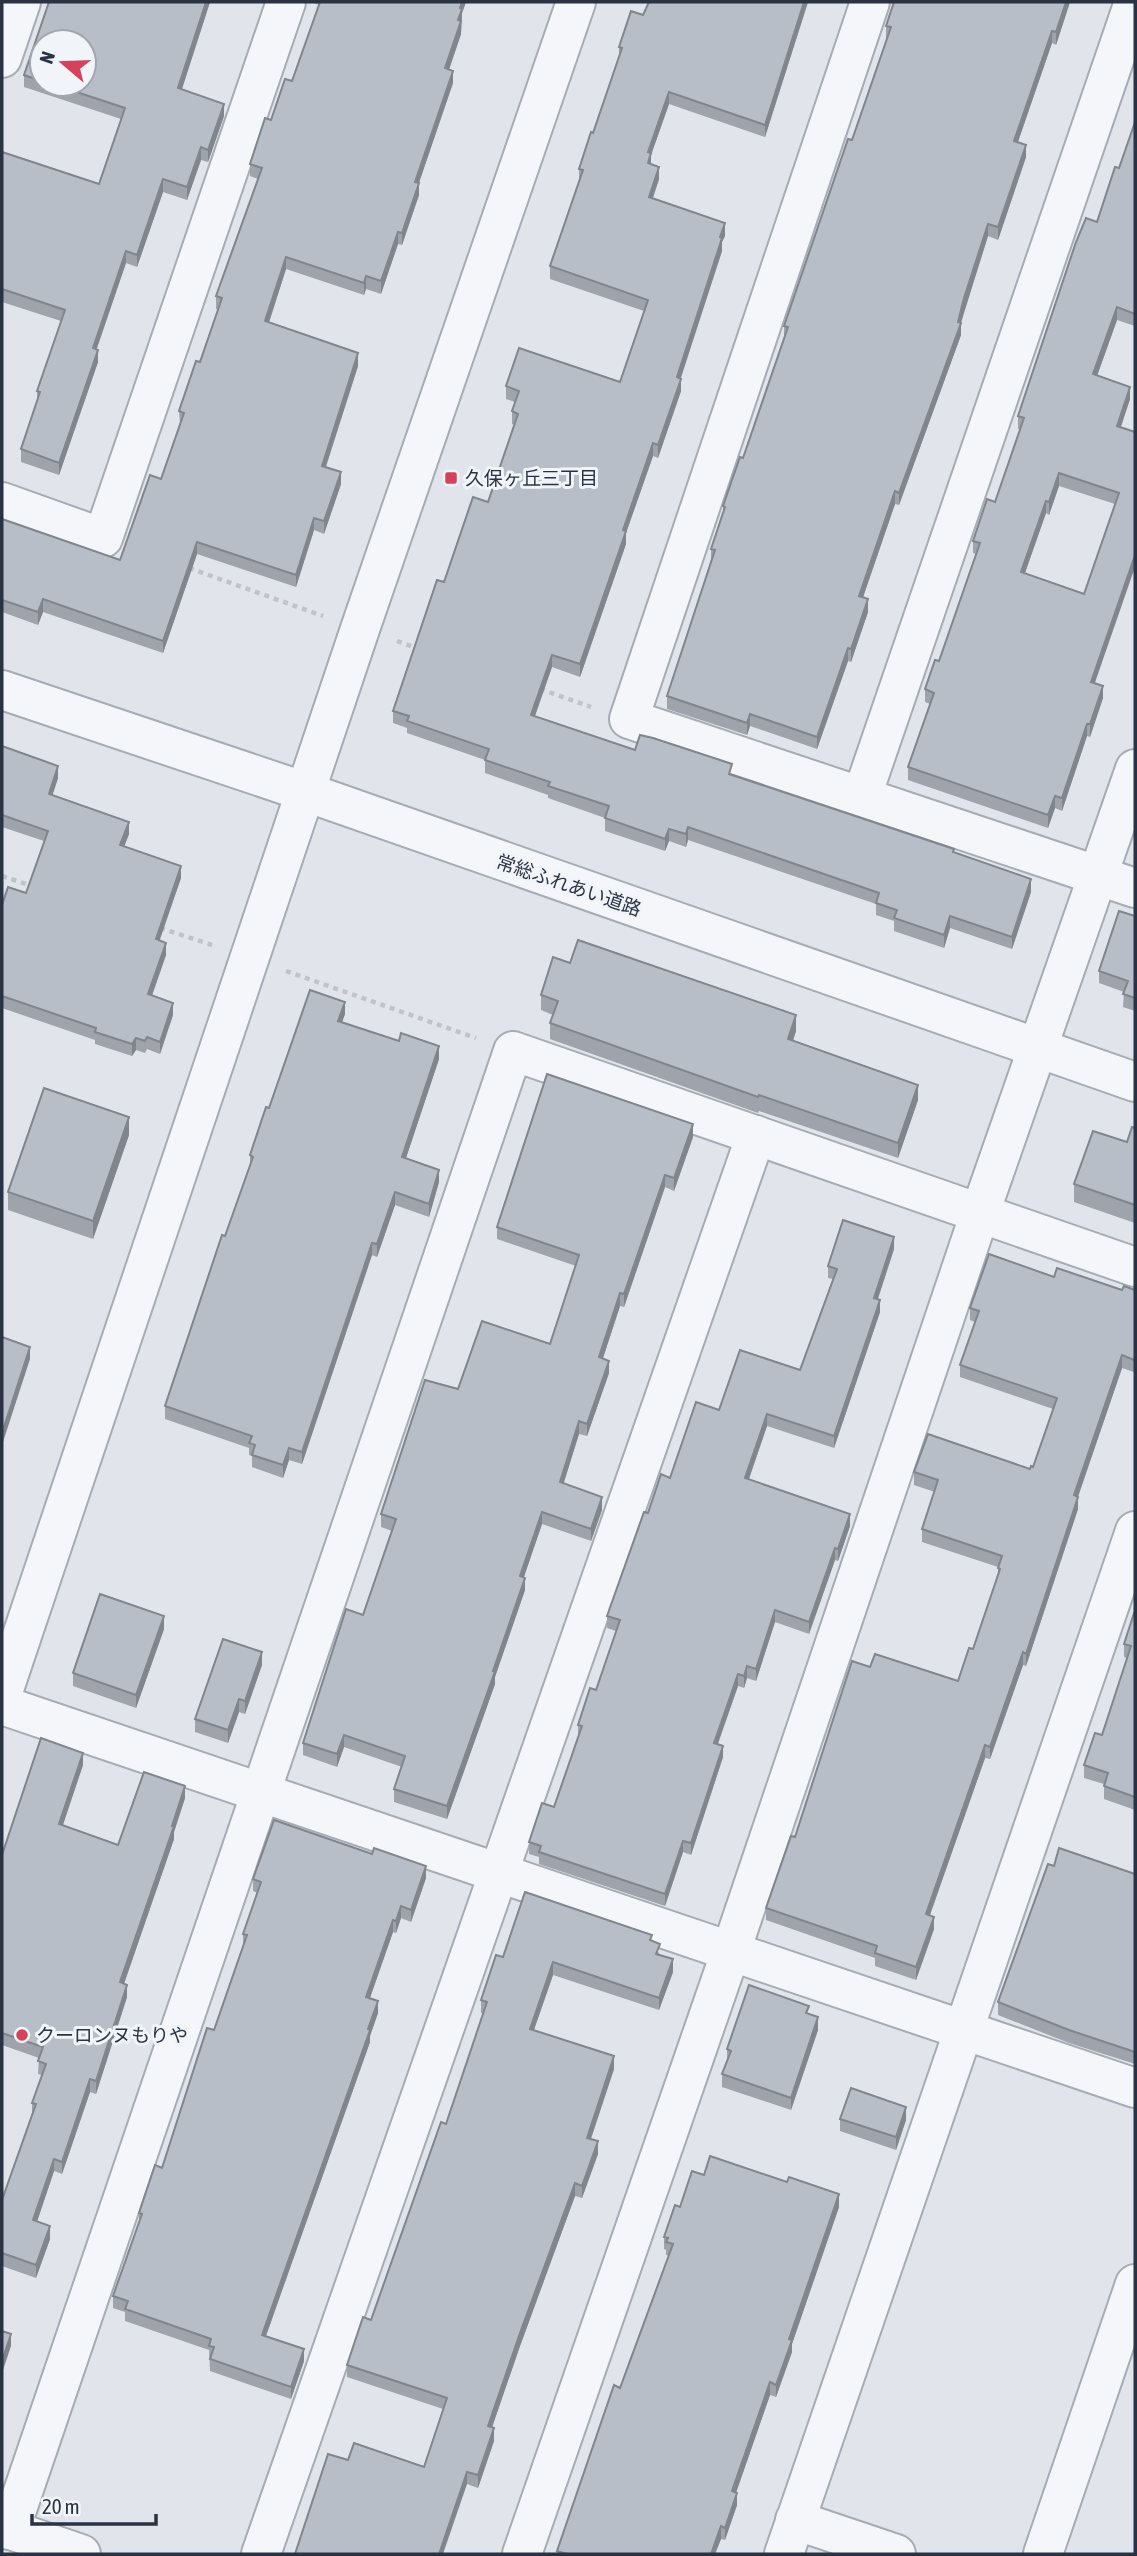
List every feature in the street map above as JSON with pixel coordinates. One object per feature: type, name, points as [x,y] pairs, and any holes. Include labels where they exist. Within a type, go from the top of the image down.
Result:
[{"type":"street","points":[[2,58],[21,2]]},
{"type":"street","points":[[2,502],[103,538],[286,2]]},
{"type":"street","points":[[2,1696],[360,629],[576,2]]},
{"type":"street","points":[[870,2],[629,719],[1135,888]]},
{"type":"street","points":[[862,796],[1134,2]]},
{"type":"street","name":"常総ふれあい道路","points":[[2,690],[306,792],[1135,1082]]},
{"type":"street","points":[[522,2554],[731,1951],[980,1213],[1135,769]]},
{"type":"street","points":[[81,2554],[6,2528],[513,1051],[1135,1267]]},
{"type":"street","points":[[261,2554],[756,1135]]},
{"type":"street","points":[[896,2554],[789,2537],[1135,1531]]},
{"type":"street","points":[[2,1704],[1135,2088]]},
{"type":"street","points":[[1043,2554],[1135,2284]]},
{"type":"path","points":[[180,565],[424,650]]},
{"type":"path","points":[[539,689],[629,719]]},
{"type":"path","points":[[2,876],[41,889]]},
{"type":"path","points":[[159,928],[513,1051]]},
{"type":"building","points":[[49,2],[206,2],[178,88],[224,104],[208,150],[201,147],[187,187],[163,179],[137,255],[126,251],[93,348],[98,350],[59,463],[21,449],[40,392],[37,391],[65,310],[2,289],[2,152],[99,184],[125,108],[95,98],[98,98],[98,28],[40,28]]},
{"type":"building","points":[[320,2],[462,2],[462,9],[458,20],[461,21],[445,68],[453,71],[415,182],[419,183],[402,233],[398,232],[381,281],[366,276],[364,283],[286,257],[265,321],[358,353],[322,466],[341,472],[324,521],[314,518],[296,575],[197,542],[163,641],[43,599],[38,612],[2,600],[2,519],[120,560],[150,475],[161,479],[184,413],[179,411],[196,361],[200,362],[222,298],[216,296],[262,168],[250,164],[265,118],[271,120],[285,79],[292,81]]},
{"type":"building","points":[[649,2],[804,2],[765,125],[669,92],[648,152],[651,153],[648,163],[659,167],[649,197],[725,223],[720,237],[722,238],[677,377],[681,379],[658,445],[653,443],[580,664],[552,655],[531,715],[635,750],[640,735],[653,738],[732,764],[729,774],[954,849],[953,852],[1031,879],[1012,937],[950,916],[944,935],[894,918],[897,910],[876,903],[879,893],[688,827],[686,834],[669,829],[665,839],[605,818],[609,806],[548,786],[550,782],[485,760],[489,749],[407,721],[409,716],[393,711],[437,580],[444,582],[473,497],[488,502],[518,414],[512,411],[519,391],[506,386],[519,348],[620,382],[648,300],[550,266],[583,170],[579,169],[591,132],[593,133],[622,48],[619,47],[631,11],[643,15]]},
{"type":"building","points":[[894,2],[1066,2],[1056,32],[1052,31],[1014,141],[1026,145],[998,227],[988,224],[964,298],[958,322],[961,323],[899,493],[895,491],[859,596],[868,599],[817,737],[750,714],[747,723],[667,696],[715,550],[711,549],[725,507],[723,506],[740,457],[743,458],[788,327],[784,326],[848,139],[852,140],[891,27],[886,26]]},
{"type":"building","points":[[1135,122],[1135,314],[1117,307],[1093,374],[1130,387],[1117,426],[1135,432],[1135,555],[1091,682],[1103,686],[1062,798],[1055,796],[1048,815],[908,767],[934,693],[925,689],[935,660],[939,661],[980,543],[973,541],[987,499],[995,502],[1024,418],[1018,416],[1076,242],[1086,218],[1097,222],[1115,167],[1119,168]],"holes":[[[1059,473],[1119,493],[1084,594],[1021,572],[1046,501],[1049,502]]]},
{"type":"building","points":[[2,746],[58,766],[49,794],[129,822],[120,845],[181,866],[156,939],[166,943],[148,994],[173,1003],[160,1042],[147,1037],[145,1041],[136,1038],[132,1044],[95,1032],[96,1028],[2,996],[2,905],[8,887],[26,893],[48,831],[2,815]]},
{"type":"building","points":[[1119,911],[1135,916],[1135,998],[1123,994],[1128,981],[1099,971]]},
{"type":"building","points":[[578,940],[796,1015],[788,1039],[918,1085],[898,1143],[759,1095],[758,1097],[550,1023],[558,1001],[541,995],[553,957],[570,963]]},
{"type":"building","points":[[310,990],[345,1002],[338,1021],[399,1041],[401,1033],[439,1046],[402,1157],[439,1170],[429,1204],[395,1192],[377,1244],[372,1243],[302,1452],[289,1448],[283,1465],[252,1455],[255,1445],[249,1443],[252,1436],[165,1406],[222,1235],[225,1236],[253,1157],[250,1155],[266,1107],[269,1108]]},
{"type":"building","points":[[547,1074],[693,1124],[674,1178],[665,1175],[624,1294],[620,1293],[599,1357],[609,1361],[587,1424],[579,1421],[560,1482],[602,1497],[591,1529],[542,1512],[520,1576],[525,1578],[495,1671],[447,1806],[394,1789],[405,1756],[344,1735],[337,1754],[303,1743],[346,1609],[363,1615],[396,1519],[381,1514],[425,1380],[458,1389],[482,1321],[550,1344],[579,1255],[497,1227]]},
{"type":"building","points":[[44,1088],[129,1117],[93,1221],[8,1192]]},
{"type":"building","points":[[1132,1127],[1135,1128],[1135,1205],[1074,1184],[1093,1131],[1127,1142]]},
{"type":"building","points":[[843,1220],[894,1237],[874,1298],[880,1300],[834,1436],[767,1414],[745,1478],[850,1514],[809,1622],[775,1610],[756,1669],[747,1666],[744,1676],[738,1674],[714,1743],[723,1746],[691,1843],[683,1841],[665,1894],[539,1852],[541,1846],[529,1842],[542,1803],[554,1807],[582,1726],[578,1725],[590,1688],[596,1690],[620,1620],[607,1616],[644,1512],[648,1513],[661,1474],[670,1478],[696,1402],[719,1410],[740,1350],[800,1370],[837,1269],[828,1266]]},
{"type":"building","points":[[989,1254],[1054,1277],[1057,1268],[1122,1290],[1124,1286],[1135,1290],[1135,1357],[1134,1360],[1122,1355],[1074,1495],[1078,1497],[1026,1654],[1023,1652],[990,1747],[985,1745],[926,1914],[934,1917],[916,1967],[875,1953],[877,1946],[766,1908],[791,1836],[795,1837],[852,1661],[870,1667],[875,1654],[958,1681],[969,1648],[973,1649],[1002,1556],[922,1529],[938,1480],[914,1472],[928,1434],[1030,1469],[1057,1398],[960,1365],[979,1311],[970,1308]]},
{"type":"building","points":[[2,1337],[30,1347],[2,1433]]},
{"type":"building","points":[[100,1594],[164,1616],[136,1695],[73,1673]]},
{"type":"building","points":[[1134,1613],[1135,1797],[1104,1786],[1108,1773],[1084,1765],[1095,1733],[1102,1735],[1131,1646],[1124,1644]]},
{"type":"building","points":[[223,1639],[262,1652],[245,1701],[239,1699],[228,1730],[195,1719]]},
{"type":"building","points":[[41,1738],[83,1753],[59,1824],[118,1845],[144,1772],[185,1786],[174,1826],[120,1982],[127,1985],[96,2081],[90,2079],[62,2162],[54,2159],[33,2220],[50,2226],[36,2265],[2,2253],[2,2200],[36,2104],[32,2103],[46,2064],[38,2061],[43,2047],[2,2033],[2,1855]]},
{"type":"building","points":[[274,1820],[372,1854],[374,1848],[426,1866],[411,1910],[401,1906],[396,1921],[393,1920],[366,1997],[378,2001],[368,2029],[370,2030],[262,2335],[304,2349],[291,2387],[210,2359],[214,2347],[209,2346],[211,2339],[125,2309],[128,2301],[113,2296],[142,2214],[139,2213],[155,2165],[162,2168],[207,2028],[214,2030],[247,1935],[243,1934],[261,1882],[253,1879]]},
{"type":"building","points":[[1059,1848],[1135,1874],[1135,2052],[998,2002],[1048,1864],[1054,1866]]},
{"type":"building","points":[[525,1892],[652,1935],[650,1940],[660,1944],[656,1954],[673,1959],[659,1998],[553,1962],[530,2029],[614,2056],[587,2138],[598,2141],[582,2186],[575,2183],[520,2333],[488,2426],[494,2428],[478,2475],[467,2472],[439,2554],[295,2554],[328,2454],[348,2460],[354,2443],[424,2467],[447,2398],[347,2365],[363,2317],[371,2320],[441,2122],[446,2124],[487,2002],[481,2000],[496,1955],[503,1957]]},
{"type":"building","points":[[749,1985],[809,2006],[806,2013],[818,2017],[791,2098],[722,2074],[731,2051],[727,2049]]},
{"type":"building","points":[[851,2088],[906,2107],[896,2137],[840,2119]]},
{"type":"building","points":[[710,2156],[787,2182],[789,2177],[839,2194],[776,2385],[770,2382],[732,2491],[737,2493],[725,2528],[721,2526],[711,2554],[567,2554],[557,2551],[614,2385],[620,2388],[673,2244],[666,2242],[668,2238],[664,2237],[675,2205],[680,2207],[692,2171],[704,2175]]},
{"type":"building","points":[[2,2331],[11,2334],[2,2361]]},
{"type":"place","name":"久保ヶ丘三丁目","points":[[451,478]]},
{"type":"place","name":"クーロンヌもりや","points":[[22,2035]]}]
